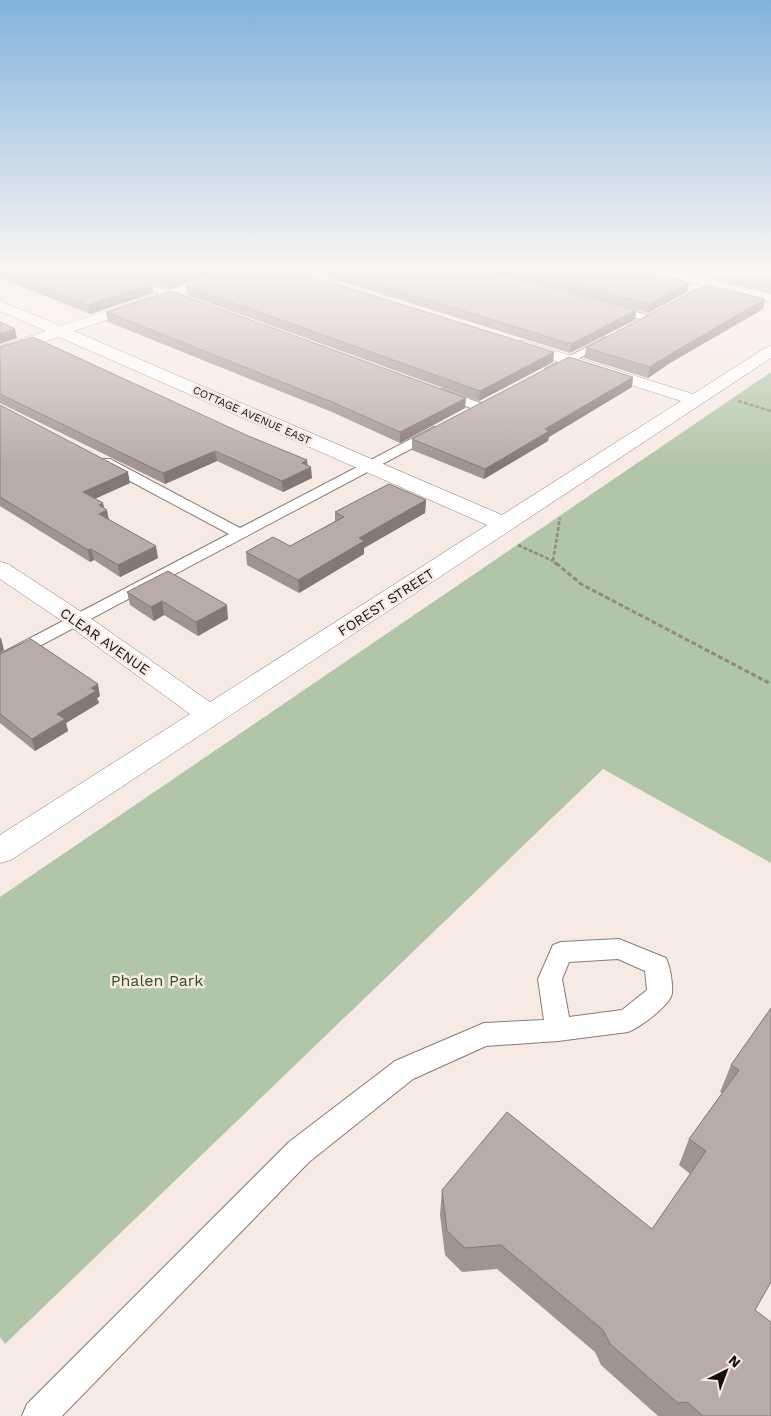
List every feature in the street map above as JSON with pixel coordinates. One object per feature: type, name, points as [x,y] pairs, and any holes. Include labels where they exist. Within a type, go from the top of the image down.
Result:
[{"type":"street","points":[[0,351],[51,334]]},
{"type":"street","name":"COTTAGE AVENUE EAST","points":[[67,334],[368,465],[498,529]]},
{"type":"street","points":[[503,339],[695,400]]},
{"type":"street","name":"FOREST STREET","points":[[0,851],[771,351]]},
{"type":"street","name":"CLEAR AVENUE","points":[[0,569],[78,620],[210,715]]},
{"type":"lane","points":[[539,375],[615,336]]},
{"type":"lane","points":[[432,390],[483,404],[462,416]]},
{"type":"lane","points":[[0,661],[444,425]]},
{"type":"lane","points":[[94,457],[239,533]]},
{"type":"lane","points":[[39,1416],[299,1152],[404,1070],[484,1035],[558,1030],[628,1020],[660,994],[657,965],[619,949],[561,952],[550,979],[558,1030]]},
{"type":"path","points":[[730,399],[771,411]]},
{"type":"path","points":[[553,561],[560,517]]},
{"type":"path","points":[[498,529],[553,561],[581,584],[771,684]]},
{"type":"green space","name":"Phalen Park","points":[[771,372],[771,863],[603,769],[5,1344],[0,1337],[0,897]]},
{"type":"building","points":[[161,334],[290,334],[466,398],[400,432],[332,402]]},
{"type":"building","points":[[321,334],[497,334],[554,352],[480,391]]},
{"type":"building","points":[[539,334],[590,334],[571,344]]},
{"type":"building","points":[[612,334],[705,334],[650,367],[586,348]]},
{"type":"building","points":[[33,337],[246,435],[307,460],[302,463],[311,467],[282,481],[215,451],[163,473],[0,394],[0,347]]},
{"type":"building","points":[[569,357],[633,377],[545,429],[549,431],[485,469],[412,439]]},
{"type":"building","points":[[0,405],[128,472],[83,492],[103,503],[99,505],[107,510],[99,514],[156,546],[118,565],[91,549],[88,550],[0,497]]},
{"type":"building","points":[[389,484],[426,500],[359,538],[364,541],[298,580],[246,552],[273,537],[290,546],[344,517],[335,512]]},
{"type":"building","points":[[168,571],[227,605],[196,622],[162,601],[151,607],[127,592]]},
{"type":"building","points":[[31,639],[98,684],[91,688],[96,691],[57,714],[65,719],[32,739],[0,714],[0,654]]},
{"type":"building","points":[[771,1008],[771,1282],[755,1310],[771,1322],[771,1416],[703,1416],[687,1402],[678,1403],[610,1344],[603,1330],[501,1245],[465,1248],[447,1231],[442,1190],[507,1112],[652,1229],[706,1151],[689,1139],[739,1070],[731,1065]]}]
